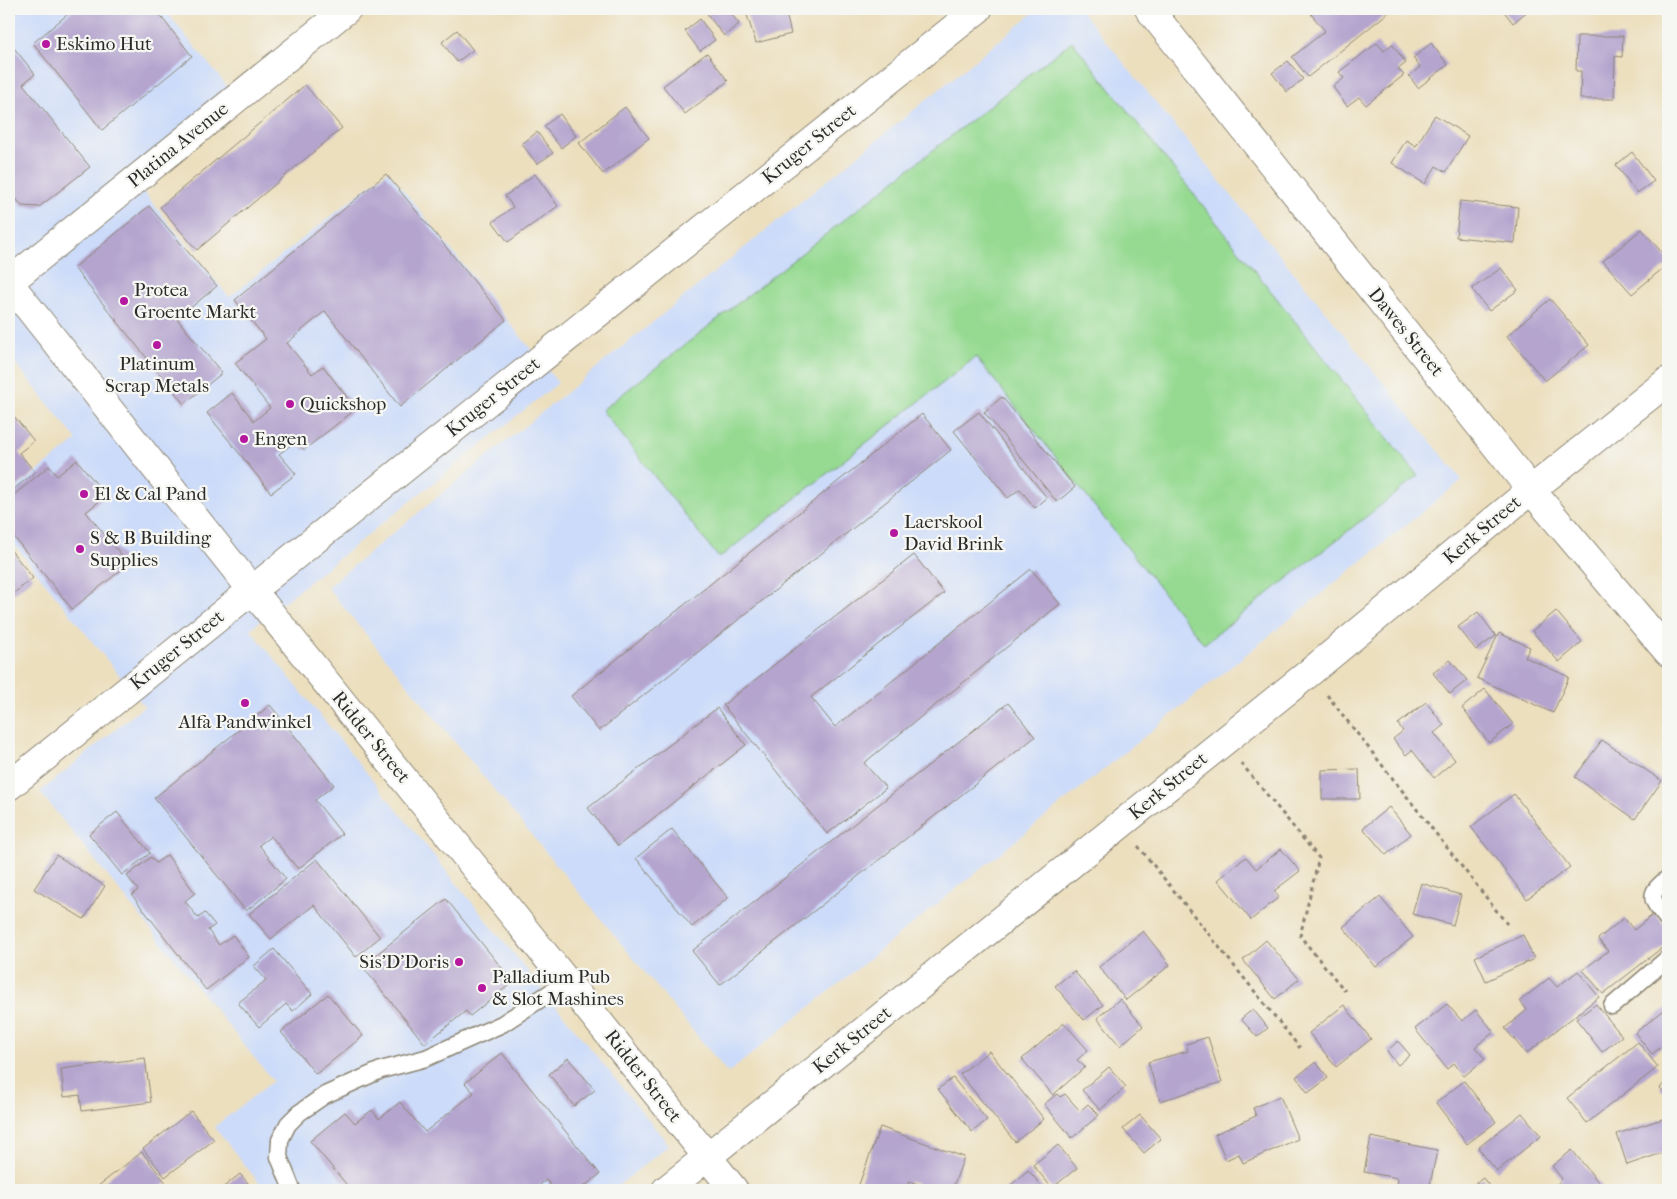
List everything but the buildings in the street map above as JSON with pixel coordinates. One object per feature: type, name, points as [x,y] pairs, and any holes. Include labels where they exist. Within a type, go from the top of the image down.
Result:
[{"type":"street","name":"Platina Avenue","points":[[9,282],[347,9]]},
{"type":"street","name":"Kruger Street","points":[[9,786],[978,9]]},
{"type":"street","name":"Dawes Street","points":[[1149,9],[1531,490],[1668,652]]},
{"type":"street","name":"Ridder Street","points":[[9,282],[252,590],[734,1190]]},
{"type":"street","name":"Kerk Street","points":[[666,1190],[1309,673],[1668,380]]},
{"type":"lane","points":[[1668,878],[1656,888],[1653,895],[1654,902],[1668,920]]},
{"type":"lane","points":[[1612,1006],[1668,958]]},
{"type":"lane","points":[[291,1187],[280,1156],[280,1140],[288,1124],[299,1113],[325,1094],[381,1070],[426,1058],[502,1024],[568,981]]},
{"type":"path","points":[[1309,673],[1507,924]]},
{"type":"path","points":[[1223,741],[1319,858],[1300,936],[1345,991]]},
{"type":"path","points":[[1121,824],[1300,1048]]},
{"type":"shaded area","points":[[9,9],[164,9],[231,91],[129,174],[229,297],[388,171],[558,383],[250,629],[669,1145],[613,1190],[265,1190],[214,1127],[273,1081],[40,792],[144,706],[9,538],[9,494],[77,440],[9,355]]},
{"type":"shaded area","name":"Laerskool David Brink","points":[[1038,9],[1080,9],[1462,480],[728,1073],[327,587]]},
{"type":"green space","points":[[1072,41],[1418,476],[1204,644],[976,357],[719,558],[602,410]]},
{"type":"place","name":"Eskimo Hut","points":[[46,44]]},
{"type":"place","name":"Protea Groente Markt","points":[[124,301]]},
{"type":"place","name":"Platinum Scrap Metals","points":[[157,345]]},
{"type":"place","name":"Quickshop","points":[[290,404]]},
{"type":"place","name":"Engen","points":[[244,439]]},
{"type":"place","name":"El & Cal Pand","points":[[84,494]]},
{"type":"place","name":"Laerskool David Brink","points":[[894,533]]},
{"type":"place","name":"S & B Building Supplies","points":[[80,549]]},
{"type":"place","name":"Alfa Pandwinkel","points":[[245,703]]},
{"type":"place","name":"Sis'D'Doris","points":[[459,962]]},
{"type":"place","name":"Palladium Pub & Slot Mashines","points":[[482,988]]}]
